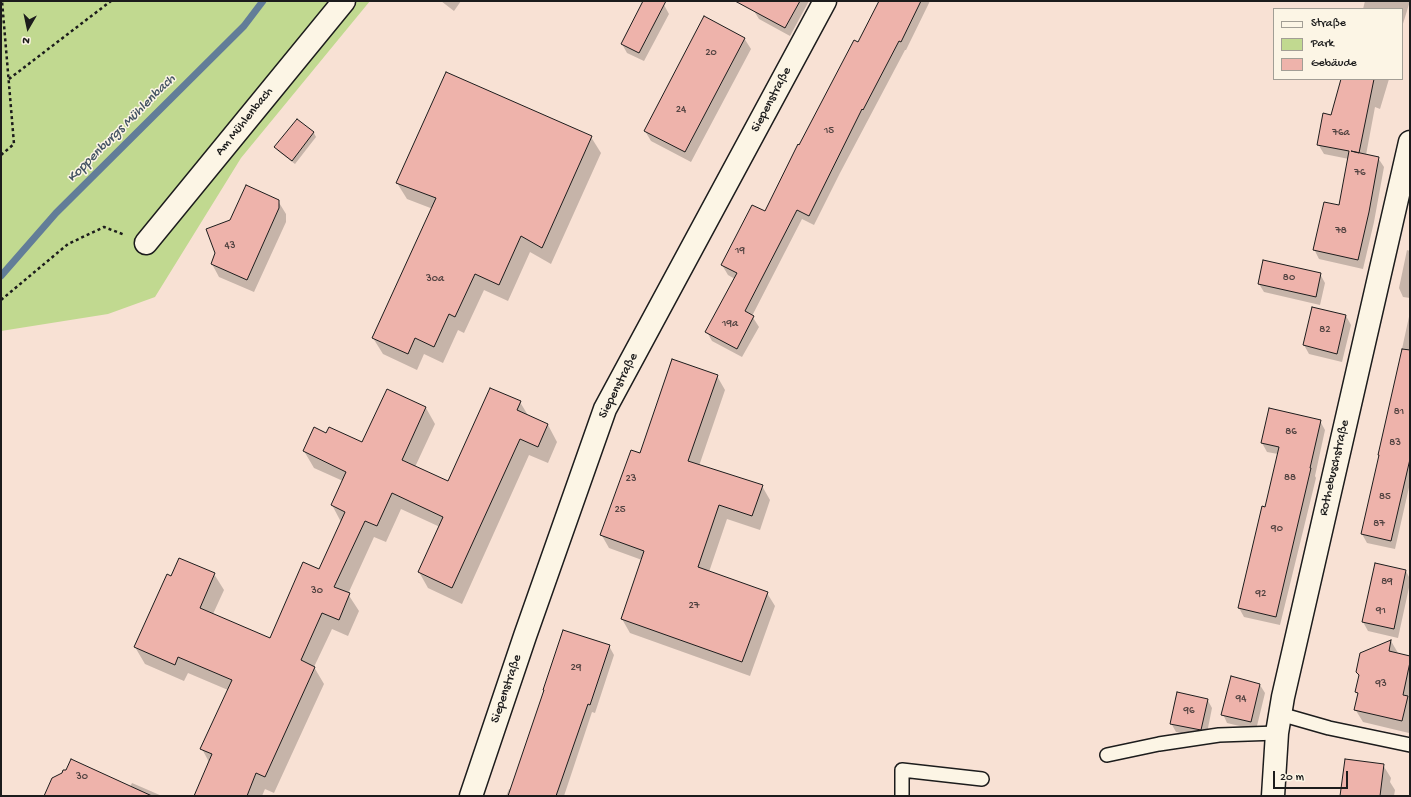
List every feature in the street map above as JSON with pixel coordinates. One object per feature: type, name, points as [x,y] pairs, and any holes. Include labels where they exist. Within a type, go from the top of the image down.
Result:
[{"type":"street","name":"Am Mühlenbach","points":[[146,243],[344,1]]},
{"type":"street","name":"Siepenstraße","points":[[471,796],[525,636],[605,409],[825,1]]},
{"type":"street","name":"Rothebuschstraße","points":[[1273,796],[1279,723],[1290,664],[1406,177],[1410,142]]},
{"type":"lane","points":[[1107,755],[1159,744],[1219,735],[1279,723],[1329,728],[1410,745]]},
{"type":"lane","points":[[902,796],[902,770],[982,779]]},
{"type":"path","points":[[1,155],[14,144],[2,1]]},
{"type":"path","points":[[9,80],[111,1]]},
{"type":"path","points":[[1,300],[68,244],[104,227],[146,243]]},
{"type":"green space","points":[[1,1],[370,1],[241,158],[155,297],[108,314],[1,331]]},
{"type":"building","points":[[643,1],[666,1],[639,53],[621,44]]},
{"type":"building","points":[[735,1],[800,1],[785,28]]},
{"type":"building","points":[[879,1],[921,1],[901,42],[899,41],[863,110],[862,109],[809,216],[797,210],[745,311],[754,316],[737,349],[705,332],[737,273],[721,265],[752,205],[765,211],[798,144],[799,145],[854,40],[858,42]]},
{"type":"building","points":[[704,16],[745,38],[685,152],[644,131]]},
{"type":"building","points":[[446,72],[592,136],[542,248],[521,236],[499,285],[475,274],[455,317],[449,314],[434,347],[415,338],[408,354],[372,338],[436,198],[396,183]]},
{"type":"building","points":[[1341,80],[1374,80],[1359,153],[1379,157],[1358,260],[1313,250],[1324,202],[1339,205],[1349,151],[1317,145],[1323,113],[1331,115]]},
{"type":"building","points":[[297,119],[314,132],[292,161],[274,147]]},
{"type":"building","points":[[246,185],[279,200],[279,208],[247,280],[211,264],[215,253],[206,229],[230,220]]},
{"type":"building","points":[[1263,260],[1321,273],[1316,297],[1258,284]]},
{"type":"building","points":[[1312,307],[1346,315],[1337,354],[1303,345]]},
{"type":"building","points":[[1402,349],[1410,350],[1410,459],[1391,541],[1361,534]]},
{"type":"building","points":[[672,359],[718,375],[688,461],[763,485],[752,516],[719,505],[698,567],[768,592],[742,662],[621,619],[644,551],[600,535],[631,450],[640,453]]},
{"type":"building","points":[[490,388],[521,401],[517,410],[548,424],[538,447],[520,439],[452,588],[418,572],[443,517],[392,493],[377,526],[365,521],[334,587],[350,593],[339,620],[322,613],[301,660],[315,667],[265,777],[256,773],[247,796],[194,796],[212,754],[200,749],[232,680],[178,657],[175,665],[134,647],[167,574],[171,576],[179,558],[215,573],[200,608],[270,638],[303,562],[319,569],[345,512],[331,505],[346,472],[303,451],[314,427],[326,433],[329,427],[362,442],[387,389],[426,407],[402,460],[448,481]]},
{"type":"building","points":[[1269,408],[1321,420],[1276,617],[1238,608],[1262,506],[1265,507],[1279,447],[1261,443]]},
{"type":"building","points":[[1375,563],[1406,570],[1394,629],[1362,622]]},
{"type":"building","points":[[563,630],[610,645],[590,705],[588,704],[556,796],[508,796],[544,690]]},
{"type":"building","points":[[1391,640],[1389,651],[1410,656],[1403,695],[1408,696],[1402,721],[1354,710],[1358,693],[1355,692],[1359,675],[1356,672],[1360,653]]},
{"type":"building","points":[[1231,676],[1260,684],[1251,722],[1221,715]]},
{"type":"building","points":[[1177,692],[1208,699],[1201,730],[1170,724]]},
{"type":"building","points":[[71,759],[152,796],[44,796],[52,778],[62,773],[63,770],[66,770]]},
{"type":"building","points":[[1345,759],[1384,764],[1380,796],[1340,796]]},
{"type":"waterway","name":"Koppenburgs Mühlenbach","points":[[1,276],[56,213],[244,26],[263,1]]}]
